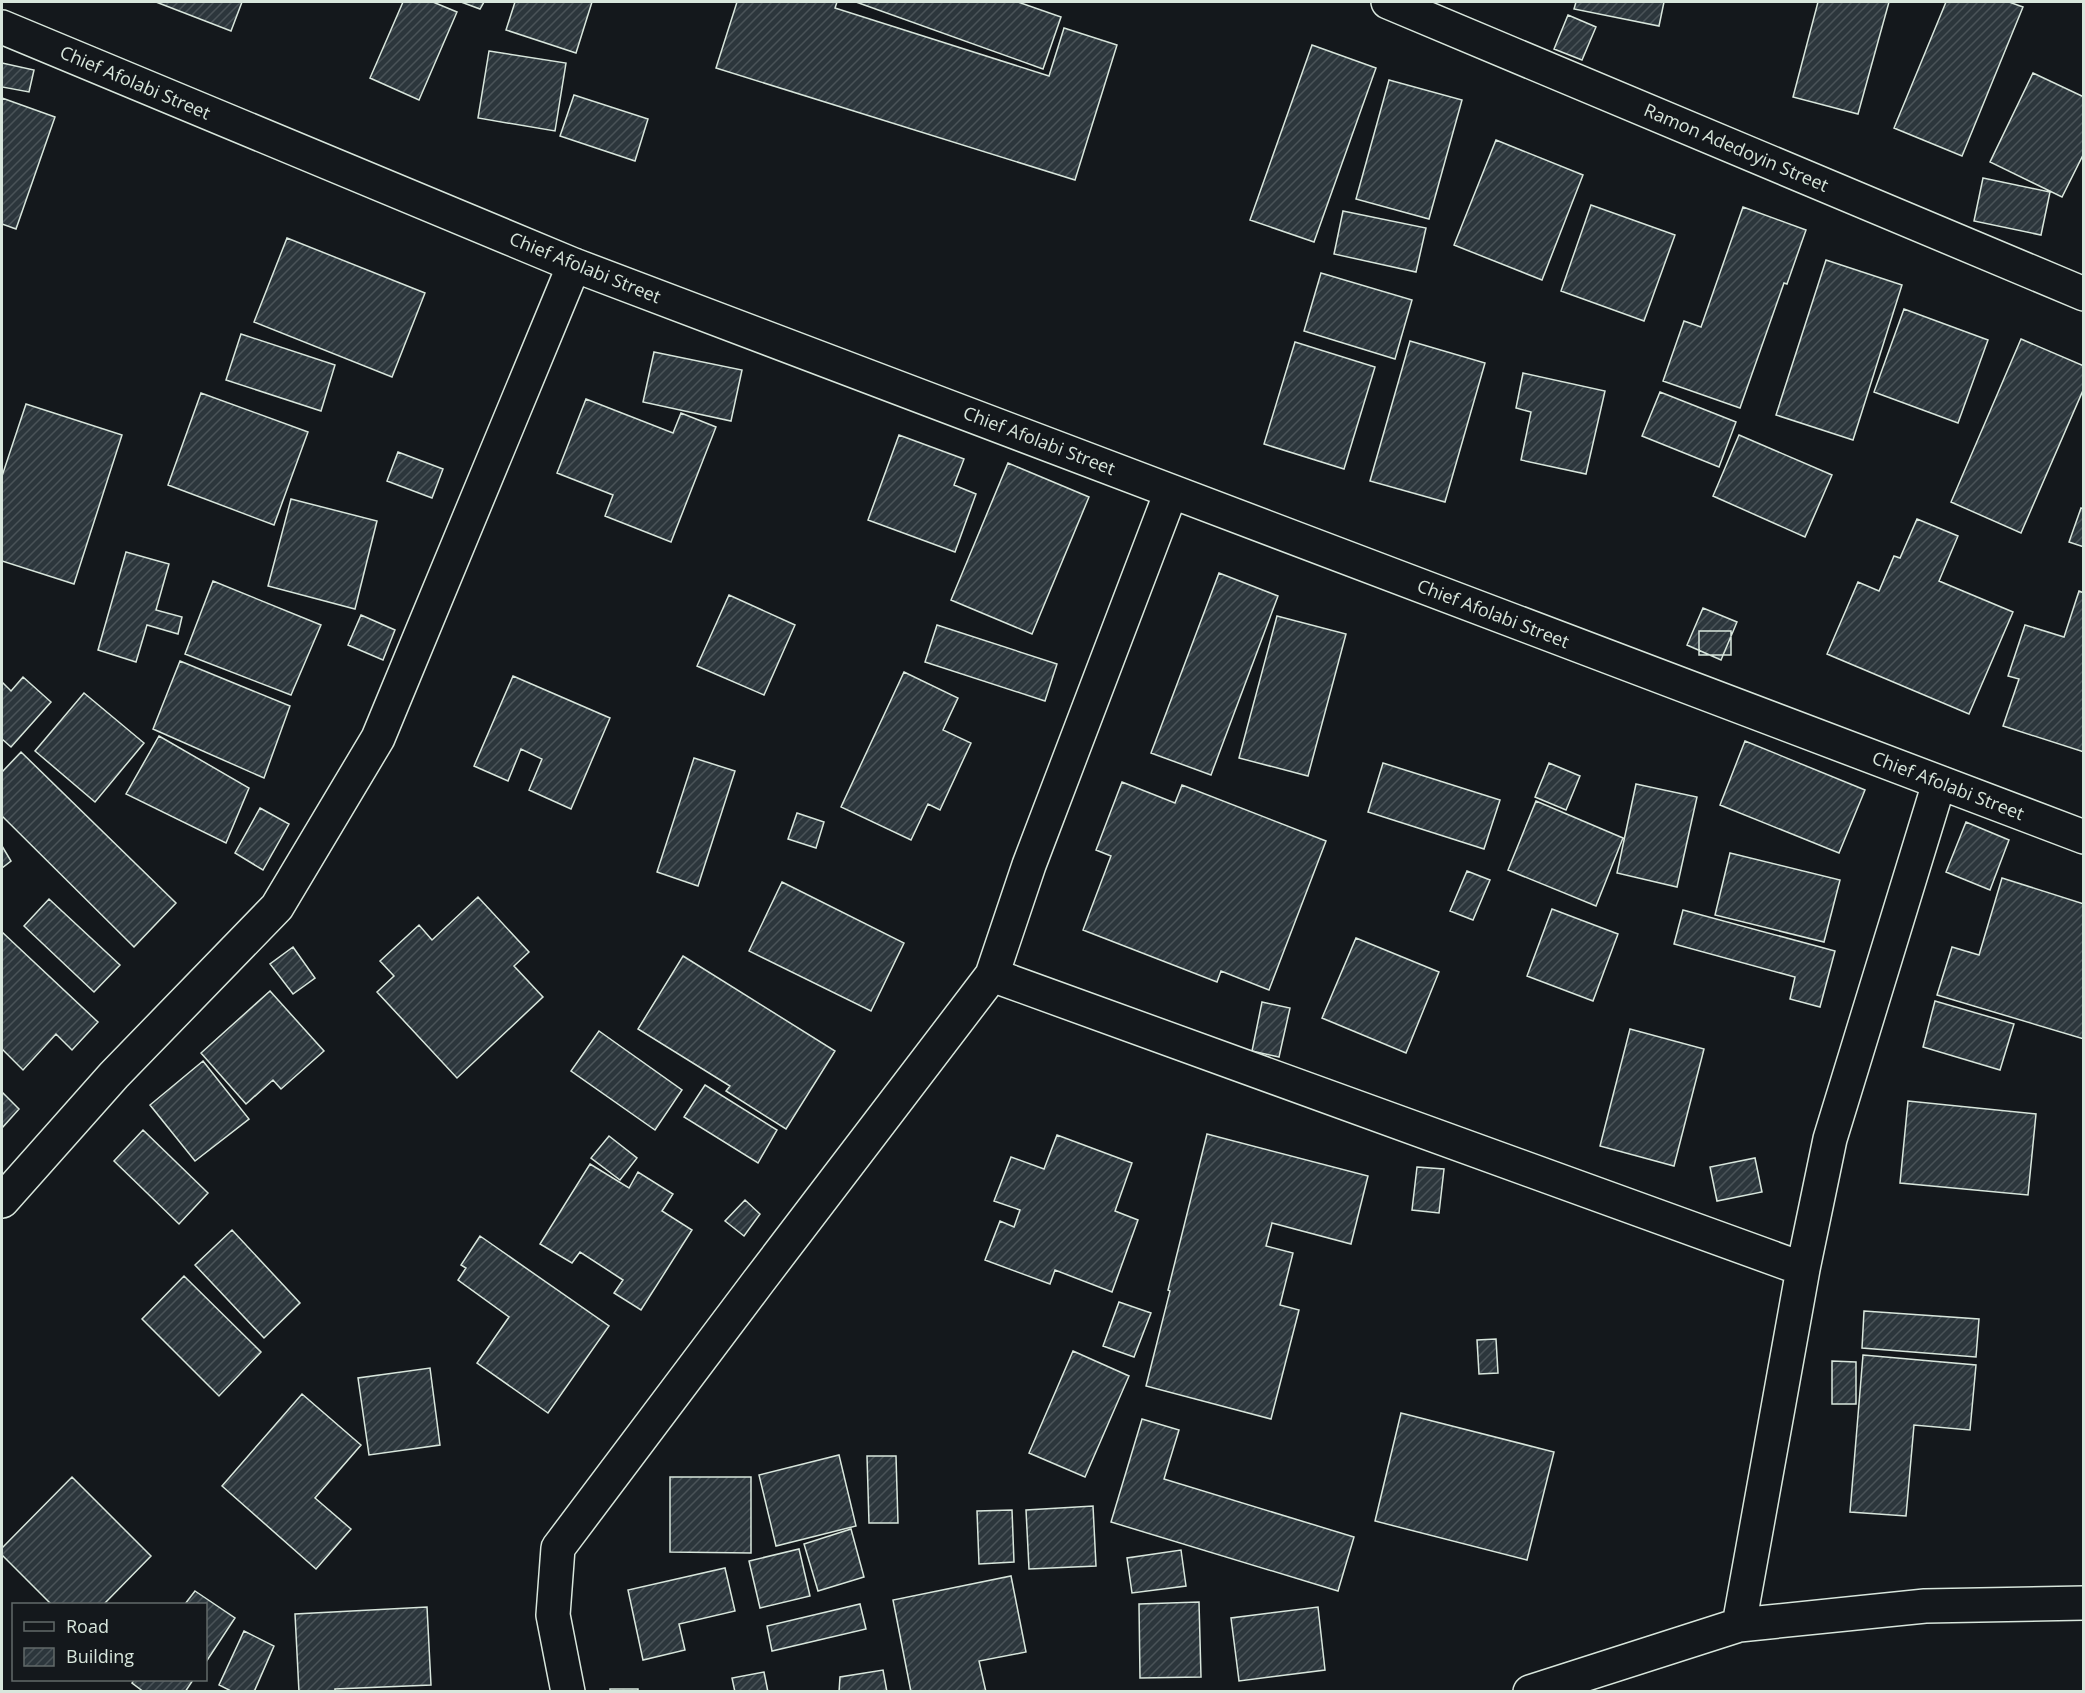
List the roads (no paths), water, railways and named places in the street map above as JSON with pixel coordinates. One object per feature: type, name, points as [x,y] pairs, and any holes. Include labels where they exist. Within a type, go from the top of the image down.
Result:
[{"type":"street","name":"Ramon Adedoyin Street","points":[[1388,2],[2084,294]]},
{"type":"street","name":"Chief Afolabi Street","points":[[2,27],[573,265],[2084,837]]},
{"type":"street","points":[[2,1201],[114,1075],[276,907],[378,738],[573,265]]},
{"type":"street","points":[[568,1692],[553,1615],[558,1548],[992,975],[1029,865],[1171,492]]},
{"type":"street","points":[[1739,1624],[1803,1269],[1830,1139],[1939,783]]},
{"type":"street","points":[[992,975],[1803,1269]]},
{"type":"street","points":[[1530,1692],[1739,1624],[1925,1606],[2084,1603]]}]
